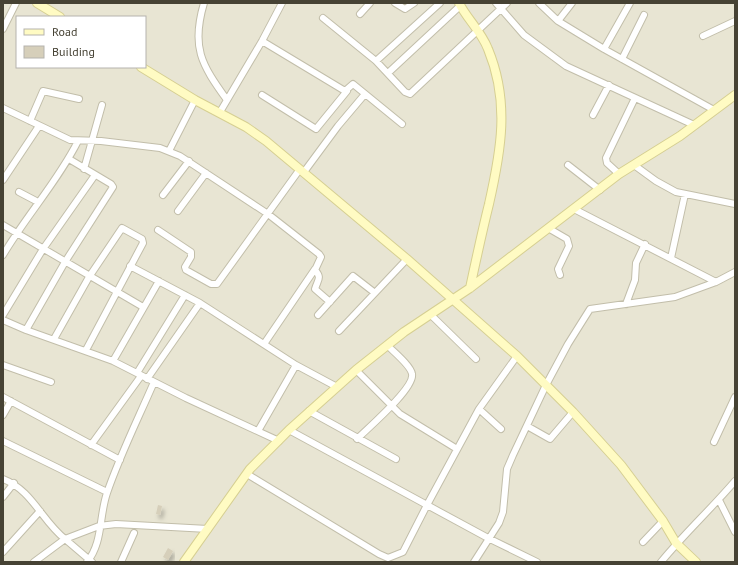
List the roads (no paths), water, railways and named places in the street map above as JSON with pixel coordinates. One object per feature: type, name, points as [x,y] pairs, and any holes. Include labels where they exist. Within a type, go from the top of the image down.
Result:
[{"type":"street","points":[[3,28],[16,3]]},
{"type":"street","points":[[37,3],[58,16]]},
{"type":"street","points":[[204,3],[199,20],[199,49],[207,73],[227,100]]},
{"type":"street","points":[[220,112],[262,41],[282,3]]},
{"type":"street","points":[[360,14],[370,3]]},
{"type":"street","points":[[396,3],[405,9],[414,3]]},
{"type":"street","points":[[376,61],[440,3]]},
{"type":"street","points":[[496,3],[524,35],[536,45],[578,73],[609,85],[694,125]]},
{"type":"street","points":[[323,18],[376,61],[405,92],[410,94],[507,3]]},
{"type":"street","points":[[539,3],[558,21],[604,49],[714,110]]},
{"type":"street","points":[[558,21],[572,3]]},
{"type":"street","points":[[604,49],[630,3]]},
{"type":"street","points":[[388,73],[459,4],[479,30],[488,49],[495,68],[500,90],[503,125],[500,151],[470,288]]},
{"type":"street","points":[[622,59],[644,16]]},
{"type":"street","points":[[703,36],[735,21]]},
{"type":"street","points":[[262,41],[347,91]]},
{"type":"street","points":[[143,68],[194,100],[220,112],[246,127],[266,141],[407,259],[517,356],[573,412],[621,465],[663,520],[676,544],[696,562]]},
{"type":"street","points":[[262,95],[316,129],[352,84],[402,124]]},
{"type":"street","points":[[592,115],[609,85]]},
{"type":"street","points":[[30,121],[43,90],[79,99]]},
{"type":"street","points":[[158,230],[191,252],[191,257],[185,267],[186,270],[214,285],[219,282],[268,214],[365,94]]},
{"type":"street","points":[[184,562],[247,474],[289,430],[356,370],[404,332],[470,288],[619,174],[663,148],[735,95]]},
{"type":"street","points":[[619,174],[607,163],[606,158],[635,98]]},
{"type":"street","points":[[169,151],[194,100]]},
{"type":"street","points":[[84,169],[90,141],[102,105]]},
{"type":"street","points":[[3,108],[62,137],[78,141],[145,146],[169,151],[189,161],[268,214],[319,254],[321,257],[315,269],[264,344]]},
{"type":"street","points":[[4,177],[40,126]]},
{"type":"street","points":[[3,254],[69,159],[78,141]]},
{"type":"street","points":[[26,330],[65,262],[113,189],[111,184],[69,159]]},
{"type":"street","points":[[163,196],[189,161]]},
{"type":"street","points":[[568,165],[600,190]]},
{"type":"street","points":[[634,165],[668,188],[685,194],[735,204]]},
{"type":"street","points":[[178,211],[206,173]]},
{"type":"street","points":[[3,315],[43,249],[95,175]]},
{"type":"street","points":[[19,192],[38,202]]},
{"type":"street","points":[[671,258],[685,194]]},
{"type":"street","points":[[574,209],[645,244],[716,282]]},
{"type":"street","points":[[3,226],[143,307]]},
{"type":"street","points":[[54,339],[89,277],[121,228],[143,240],[86,350]]},
{"type":"street","points":[[548,228],[567,239],[569,242],[569,246],[558,269],[560,275]]},
{"type":"street","points":[[626,304],[635,280],[636,263],[645,244]]},
{"type":"street","points":[[339,331],[407,259]]},
{"type":"street","points":[[130,266],[200,303],[296,365],[337,387]]},
{"type":"street","points":[[315,269],[320,277],[315,289],[330,302]]},
{"type":"street","points":[[474,562],[499,523],[503,512],[507,469],[546,385],[568,344],[590,309],[675,297],[716,282],[735,272]]},
{"type":"street","points":[[318,315],[353,276],[375,293]]},
{"type":"street","points":[[113,361],[143,307],[159,282]]},
{"type":"street","points":[[142,376],[185,295]]},
{"type":"street","points":[[91,445],[142,376],[200,303]]},
{"type":"street","points":[[431,315],[476,359]]},
{"type":"street","points":[[3,320],[26,330],[86,350],[113,361],[279,441]]},
{"type":"street","points":[[357,439],[391,406],[408,386],[413,374],[388,346]]},
{"type":"street","points":[[247,474],[388,558],[403,552],[479,409],[517,356]]},
{"type":"street","points":[[3,365],[51,382]]},
{"type":"street","points":[[258,431],[296,365]]},
{"type":"street","points":[[356,370],[391,406],[416,425],[458,449]]},
{"type":"street","points":[[3,479],[14,483],[58,533],[89,561],[97,545],[99,526],[107,492],[154,382]]},
{"type":"street","points":[[714,442],[735,397]]},
{"type":"street","points":[[3,398],[120,460]]},
{"type":"street","points":[[3,415],[11,401]]},
{"type":"street","points":[[479,409],[501,429]]},
{"type":"street","points":[[309,411],[357,439],[396,459]]},
{"type":"street","points":[[527,426],[550,439],[573,412]]},
{"type":"street","points":[[289,430],[526,560],[536,562]]},
{"type":"street","points":[[3,441],[107,492]]},
{"type":"street","points":[[661,562],[694,523],[735,481]]},
{"type":"street","points":[[3,497],[14,483]]},
{"type":"street","points":[[718,500],[735,532]]},
{"type":"street","points":[[3,552],[40,511]]},
{"type":"street","points":[[643,542],[663,520]]},
{"type":"street","points":[[34,562],[65,539],[99,526],[116,524],[208,528]]},
{"type":"street","points":[[121,562],[134,533]]}]
